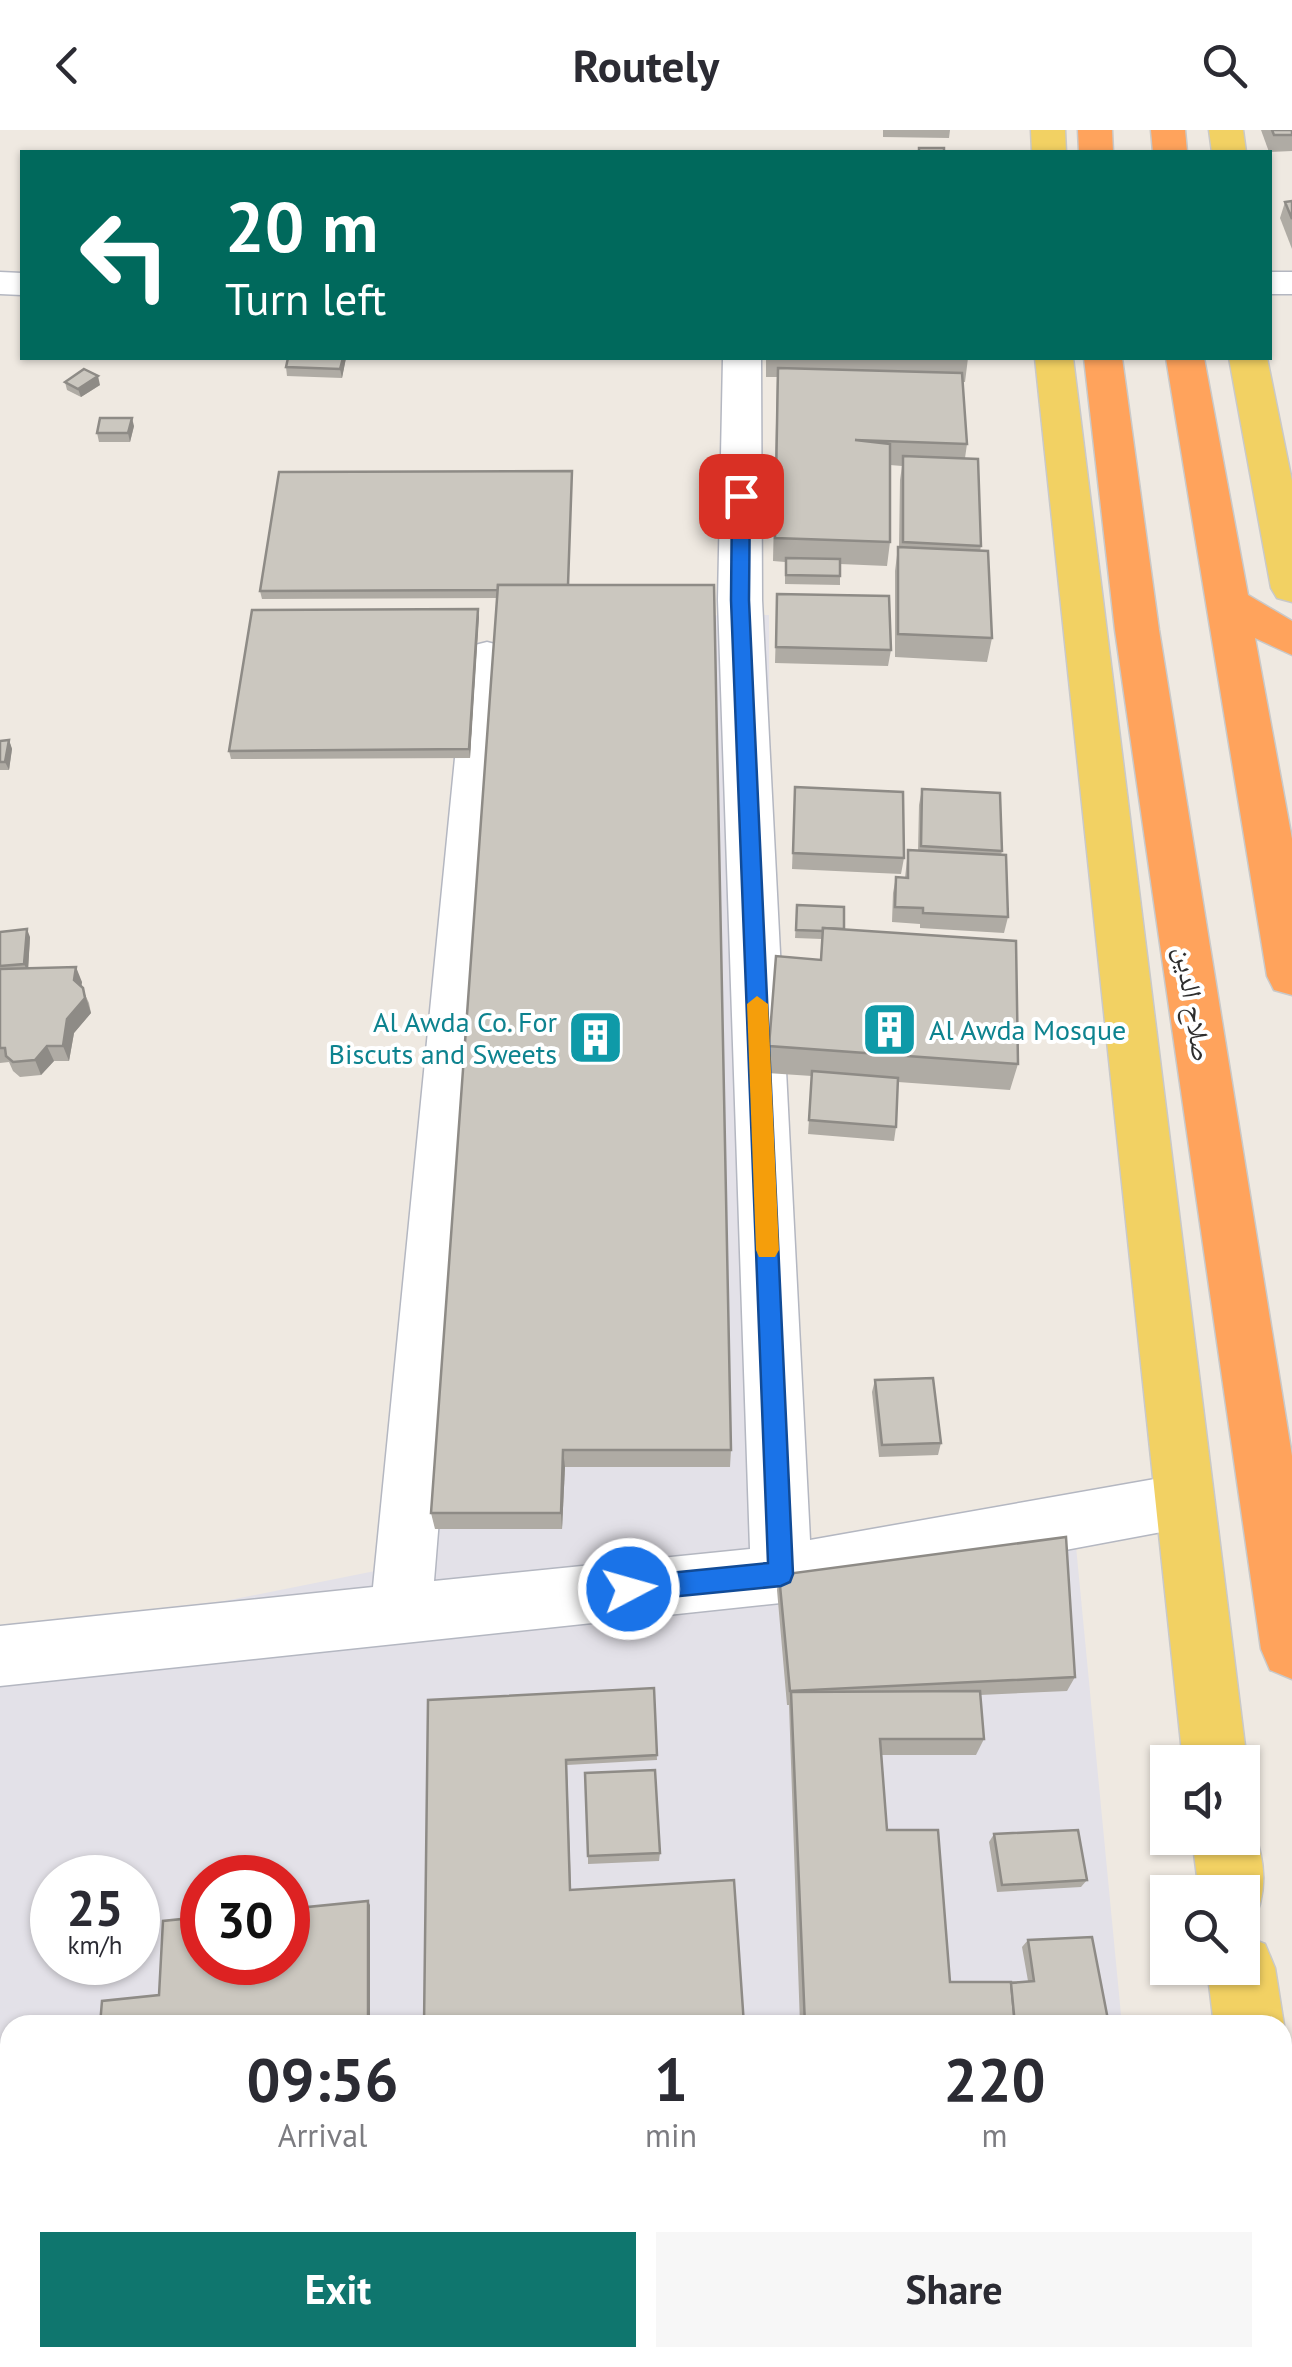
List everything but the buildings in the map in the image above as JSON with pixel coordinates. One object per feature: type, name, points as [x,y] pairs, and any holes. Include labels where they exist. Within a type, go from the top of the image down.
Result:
[{"type":"highway","name":"صلاح الدين","points":[[1103,360],[1137,630],[1292,1649]]},
{"type":"highway","points":[[1185,360],[1292,976]]},
{"type":"highway","points":[[1225,601],[1292,640]]},
{"type":"main road","points":[[1054,360],[1213,1745]]},
{"type":"main road","points":[[1248,360],[1292,588]]},
{"type":"main road","points":[[1244,1985],[1248,2015]]},
{"type":"street","points":[[742,360],[740,600],[781,1574]]},
{"type":"street","points":[[401,1612],[486,657]]},
{"type":"street","points":[[0,1656],[781,1574],[1183,1501]]},
{"type":"shaded area","points":[[769,615],[771,1573],[1075,1536],[1121,2015],[0,2015],[0,1646],[430,1560],[499,617]]},
{"type":"slow traffic","points":[[757,1004],[767,1250]]},
{"type":"place","name":"Al Awda Mosque","points":[[890,1030]]},
{"type":"place","name":"Al Awda Co. For Biscuts and Sweets","points":[[596,1038]]},
{"type":"route","points":[[629,1589],[781,1574],[740,600],[741,496]]}]
